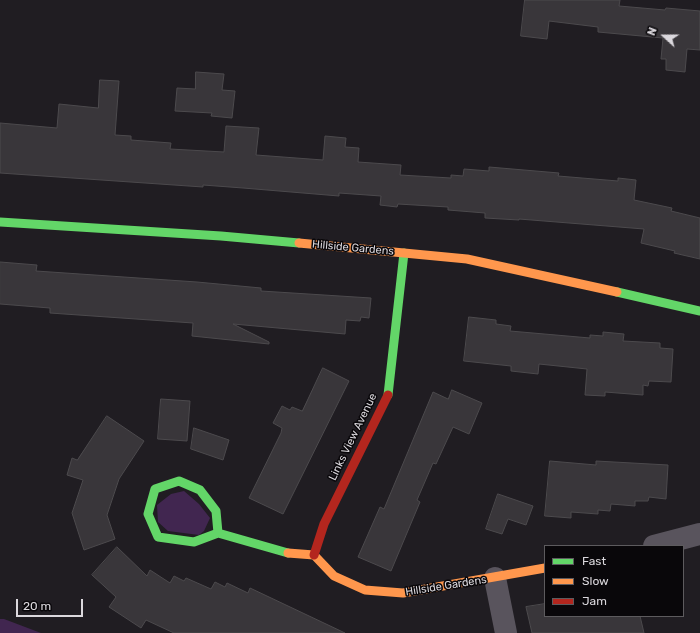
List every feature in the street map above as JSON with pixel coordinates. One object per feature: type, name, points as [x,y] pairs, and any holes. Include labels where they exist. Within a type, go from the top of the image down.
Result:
[{"type":"street","name":"Hillside Gardens","points":[[0,222],[220,236],[467,259],[700,311]]},
{"type":"street","name":"Links View Avenue","points":[[314,555],[324,524],[388,392],[404,253]]},
{"type":"street","points":[[218,533],[216,511],[200,490],[179,482],[155,489],[148,514],[158,537],[194,542],[218,533],[282,553],[314,555]]},
{"type":"street","points":[[658,545],[700,534]]},
{"type":"street","name":"Hillside Gardens","points":[[314,555],[334,576],[365,590],[403,593],[544,568]]},
{"type":"street","points":[[495,578],[506,633]]},
{"type":"shaded area","points":[[184,491],[199,504],[210,518],[204,531],[199,535],[168,531],[158,522],[157,505],[171,494]]},
{"type":"shaded area","points":[[0,619],[4,619],[41,633],[0,633]]},
{"type":"building","points":[[525,0],[620,0],[619,6],[700,11],[700,50],[687,49],[685,72],[666,70],[666,59],[661,59],[663,38],[598,32],[598,27],[549,21],[547,39],[521,36]]},
{"type":"building","points":[[196,72],[224,74],[222,90],[235,91],[232,118],[211,116],[212,113],[175,111],[177,88],[195,89]]},
{"type":"building","points":[[100,80],[119,81],[115,135],[131,136],[131,140],[171,143],[170,149],[224,152],[226,126],[259,128],[256,155],[323,160],[325,136],[346,138],[345,147],[359,148],[358,162],[401,165],[400,175],[451,178],[451,175],[463,176],[464,169],[489,171],[489,167],[559,173],[558,176],[618,181],[618,178],[636,180],[634,200],[672,208],[671,211],[700,218],[700,259],[641,243],[644,229],[519,219],[485,218],[485,213],[448,210],[448,207],[398,204],[397,207],[380,205],[381,196],[339,193],[339,196],[203,185],[203,187],[0,173],[0,123],[57,128],[59,104],[98,108]]},
{"type":"building","points":[[0,262],[37,265],[36,271],[197,282],[261,288],[261,291],[371,298],[369,318],[361,317],[360,321],[346,320],[345,334],[233,324],[269,342],[269,344],[192,336],[193,323],[50,313],[50,308],[0,304]]},
{"type":"building","points":[[469,317],[496,320],[496,324],[511,326],[510,331],[590,338],[590,335],[603,336],[603,332],[624,334],[623,341],[660,343],[660,348],[673,349],[671,382],[649,381],[648,386],[643,385],[643,395],[605,392],[605,396],[585,395],[587,369],[539,364],[538,374],[511,371],[511,366],[464,361]]},
{"type":"building","points":[[323,368],[349,381],[283,514],[249,498],[281,433],[282,428],[273,423],[282,406],[290,410],[292,407],[302,411]]},
{"type":"building","points":[[452,390],[482,403],[469,434],[453,427],[436,464],[433,463],[417,500],[420,502],[391,571],[358,557],[380,507],[384,509],[433,392],[448,399]]},
{"type":"building","points":[[161,399],[190,401],[187,441],[158,439]]},
{"type":"building","points":[[107,416],[144,441],[119,479],[107,515],[115,539],[84,550],[72,513],[83,480],[67,475],[72,458],[77,460]]},
{"type":"building","points":[[194,428],[229,440],[223,460],[191,449]]},
{"type":"building","points":[[550,461],[596,465],[596,461],[668,465],[666,499],[649,497],[648,501],[635,501],[635,506],[611,504],[610,511],[598,510],[598,514],[571,512],[571,518],[545,516]]},
{"type":"building","points":[[498,494],[533,506],[526,525],[508,519],[502,534],[486,529]]},
{"type":"building","points":[[117,547],[147,576],[150,570],[170,583],[174,576],[184,581],[186,578],[211,589],[215,582],[225,587],[227,583],[248,593],[250,588],[345,633],[174,633],[146,620],[141,628],[109,607],[116,597],[92,575]]},
{"type":"building","points":[[544,604],[544,617],[640,617],[644,633],[532,633],[526,607]]},
{"type":"traffic: fast","points":[[0,222],[221,236],[299,243]]},
{"type":"traffic: fast","points":[[388,395],[404,253]]},
{"type":"traffic: fast","points":[[617,292],[700,311]]},
{"type":"traffic: fast","points":[[218,533],[216,511],[200,490],[179,481],[155,489],[148,514],[158,537],[194,542],[218,533],[288,553]]},
{"type":"traffic: slow","points":[[299,243],[467,259],[617,292]]},
{"type":"traffic: slow","points":[[288,553],[314,555],[334,576],[365,590],[403,593],[544,568]]},
{"type":"traffic: jam","points":[[314,555],[324,524],[388,395]]}]
